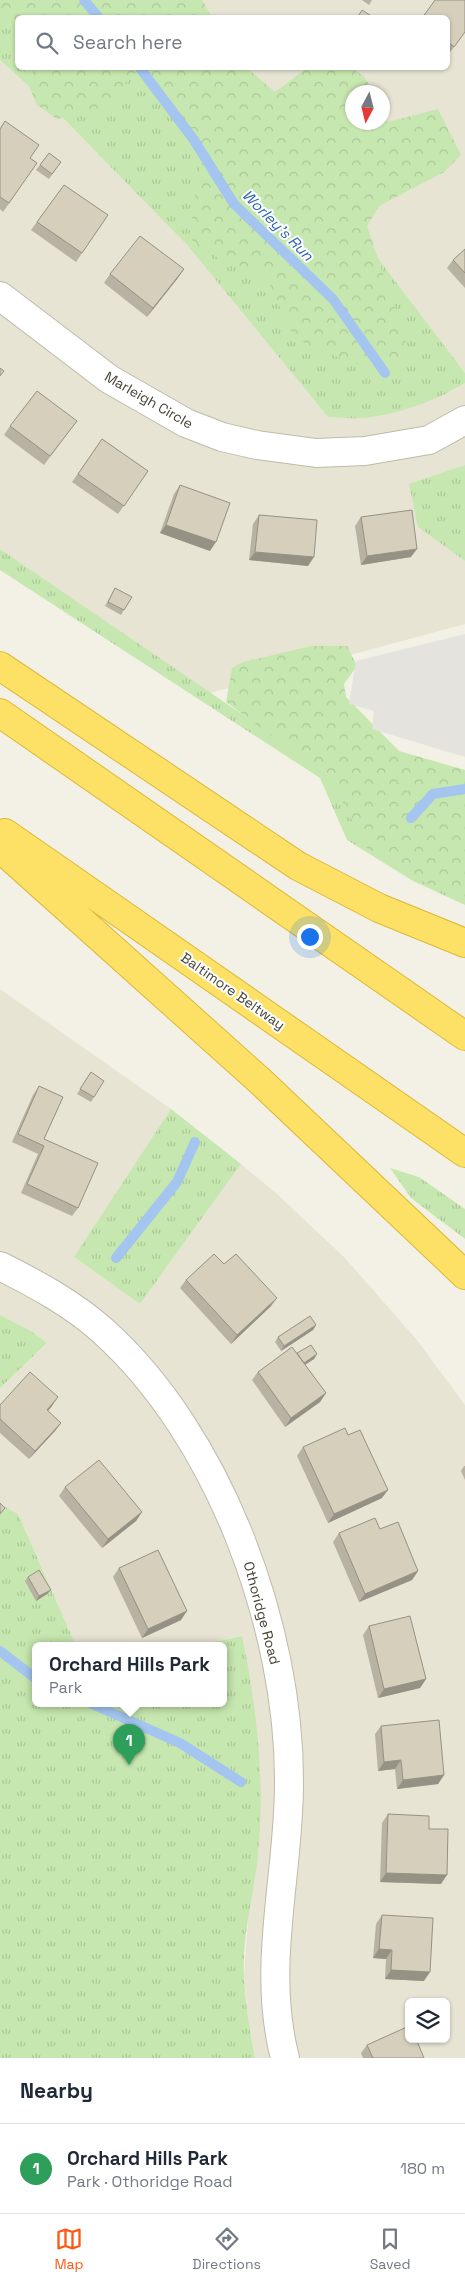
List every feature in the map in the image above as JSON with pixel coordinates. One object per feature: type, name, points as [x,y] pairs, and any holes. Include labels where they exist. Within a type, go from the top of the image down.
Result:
[{"type":"highway","points":[[0,666],[298,866],[379,908],[465,943]]},
{"type":"highway","points":[[0,713],[465,1036]]},
{"type":"highway","name":"Baltimore Beltway","points":[[0,830],[465,1152]]},
{"type":"highway","points":[[0,848],[259,1080],[465,1275]]},
{"type":"street","name":"Marleigh Circle","points":[[0,296],[110,379],[186,423],[222,436],[257,445],[316,453],[365,451],[429,440],[465,420]]},
{"type":"street","name":"Othoridge Road","points":[[0,1266],[33,1283],[69,1306],[102,1330],[132,1360],[163,1397],[188,1435],[225,1505],[248,1558],[272,1644],[282,1692],[288,1742],[288,1816],[274,1967],[275,2002],[279,2035],[285,2058]]},
{"type":"shaded area","points":[[183,0],[465,0],[465,373],[236,70],[450,70],[450,15],[195,15]]},
{"type":"shaded area","points":[[0,60],[59,114],[187,245],[328,417],[394,412],[453,391],[465,383],[465,465],[448,472],[418,527],[465,561],[465,624],[210,693],[0,549]]},
{"type":"shaded area","points":[[465,634],[465,757],[372,729],[374,711],[349,704],[356,661]]},
{"type":"shaded area","points":[[0,989],[171,1109],[75,1258],[140,1304],[241,1164],[276,1193],[345,1258],[417,1340],[465,1405],[465,2058],[255,2058],[248,2018],[244,1974],[248,1921],[242,1636],[214,1642],[74,1642],[18,1514],[0,1504],[0,1388],[47,1343],[31,1331],[0,1315]]},
{"type":"green space","points":[[0,0],[15,15],[15,70],[236,70],[465,373],[465,383],[442,396],[400,411],[372,417],[328,417],[187,245],[59,114],[0,60]]},
{"type":"green space","points":[[0,0],[202,0],[211,15],[15,15],[15,20],[0,18]]},
{"type":"green space","points":[[34,70],[249,70],[275,92],[304,70],[354,70],[364,76],[369,85],[345,85],[345,130],[390,130],[390,121],[438,109],[461,155],[444,172],[379,206],[367,226],[407,345],[401,369],[376,370],[309,347],[290,330],[269,282],[251,267],[228,265],[189,238],[203,143],[154,87],[134,73],[102,110],[57,119],[37,105],[27,81]]},
{"type":"green space","points":[[465,465],[465,561],[418,527],[409,484]]},
{"type":"green space","points":[[0,549],[366,799],[465,832],[465,905],[413,881],[347,840],[320,778],[0,570]]},
{"type":"green space","points":[[311,646],[347,646],[357,666],[344,684],[346,697],[399,751],[465,770],[465,897],[425,883],[366,847],[331,780],[226,702],[232,668],[243,662]]},
{"type":"green space","points":[[171,1109],[241,1164],[140,1304],[74,1257]]},
{"type":"green space","points":[[390,1168],[419,1177],[465,1209],[465,1239],[411,1198]]},
{"type":"green space","points":[[0,1315],[31,1331],[47,1343],[0,1388]]},
{"type":"green space","points":[[0,1504],[18,1514],[74,1642],[32,1642],[32,1707],[227,1707],[227,1642],[214,1642],[242,1636],[256,1717],[261,1800],[258,1855],[246,1930],[244,1960],[247,2006],[255,2058],[0,2058]]},
{"type":"building","points":[[435,0],[465,0],[465,32],[454,47],[450,44],[450,15],[424,15]]},
{"type":"building","points":[[362,10],[370,15],[359,15]]},
{"type":"building","points":[[5,121],[39,145],[30,158],[37,163],[9,203],[0,197],[0,129]]},
{"type":"building","points":[[49,153],[61,162],[52,174],[40,165]]},
{"type":"building","points":[[64,185],[108,215],[82,253],[37,222]]},
{"type":"building","points":[[140,236],[184,269],[153,308],[110,274]]},
{"type":"building","points":[[465,249],[465,273],[453,260]]},
{"type":"building","points":[[0,368],[4,371],[0,376]]},
{"type":"building","points":[[37,391],[77,421],[50,456],[10,426]]},
{"type":"building","points":[[102,439],[148,471],[124,506],[78,474]]},
{"type":"building","points":[[180,485],[230,503],[216,542],[166,525]]},
{"type":"building","points":[[412,510],[417,549],[367,556],[361,517]]},
{"type":"building","points":[[259,515],[317,520],[314,557],[255,552]]},
{"type":"building","points":[[115,588],[132,597],[124,610],[108,602]]},
{"type":"building","points":[[91,1072],[104,1081],[94,1097],[80,1089]]},
{"type":"building","points":[[39,1086],[63,1097],[44,1139],[98,1163],[78,1208],[27,1184],[44,1146],[18,1134]]},
{"type":"building","points":[[214,1254],[224,1264],[236,1254],[277,1298],[237,1335],[186,1280]]},
{"type":"building","points":[[310,1316],[316,1325],[284,1346],[278,1337]]},
{"type":"building","points":[[311,1345],[317,1354],[304,1363],[297,1353]]},
{"type":"building","points":[[292,1347],[326,1393],[291,1418],[258,1372]]},
{"type":"building","points":[[30,1372],[58,1397],[47,1410],[61,1423],[35,1451],[0,1419],[0,1405]]},
{"type":"building","points":[[345,1428],[348,1435],[360,1430],[388,1490],[334,1514],[303,1447]]},
{"type":"building","points":[[99,1460],[142,1512],[108,1539],[65,1487]]},
{"type":"building","points":[[0,1503],[5,1508],[0,1514]]},
{"type":"building","points":[[375,1518],[380,1529],[398,1522],[418,1571],[365,1594],[339,1533]]},
{"type":"building","points":[[158,1550],[187,1611],[148,1629],[119,1568]]},
{"type":"building","points":[[39,1570],[51,1590],[39,1596],[28,1577]]},
{"type":"building","points":[[410,1616],[426,1679],[384,1689],[369,1626]]},
{"type":"building","points":[[439,1720],[444,1775],[403,1780],[401,1760],[384,1762],[381,1726]]},
{"type":"building","points":[[388,1814],[429,1816],[429,1829],[448,1829],[447,1875],[386,1873]]},
{"type":"building","points":[[382,1915],[433,1918],[430,1972],[391,1970],[392,1950],[379,1949]]},
{"type":"building","points":[[405,2028],[405,2043],[418,2043],[424,2058],[373,2058],[367,2045]]},
{"type":"waterway","name":"Worley's Run","points":[[84,0],[96,15]]},
{"type":"waterway","name":"Worley's Run","points":[[142,70],[194,140],[234,204],[333,299],[385,373]]},
{"type":"waterway","points":[[411,818],[433,794],[465,789]]},
{"type":"waterway","points":[[116,1258],[177,1182],[195,1142]]},
{"type":"waterway","points":[[0,1651],[32,1676]]},
{"type":"waterway","points":[[99,1707],[180,1743],[241,1782]]},
{"type":"place","name":"Orchard Hills Park","points":[[129,1765]]}]
